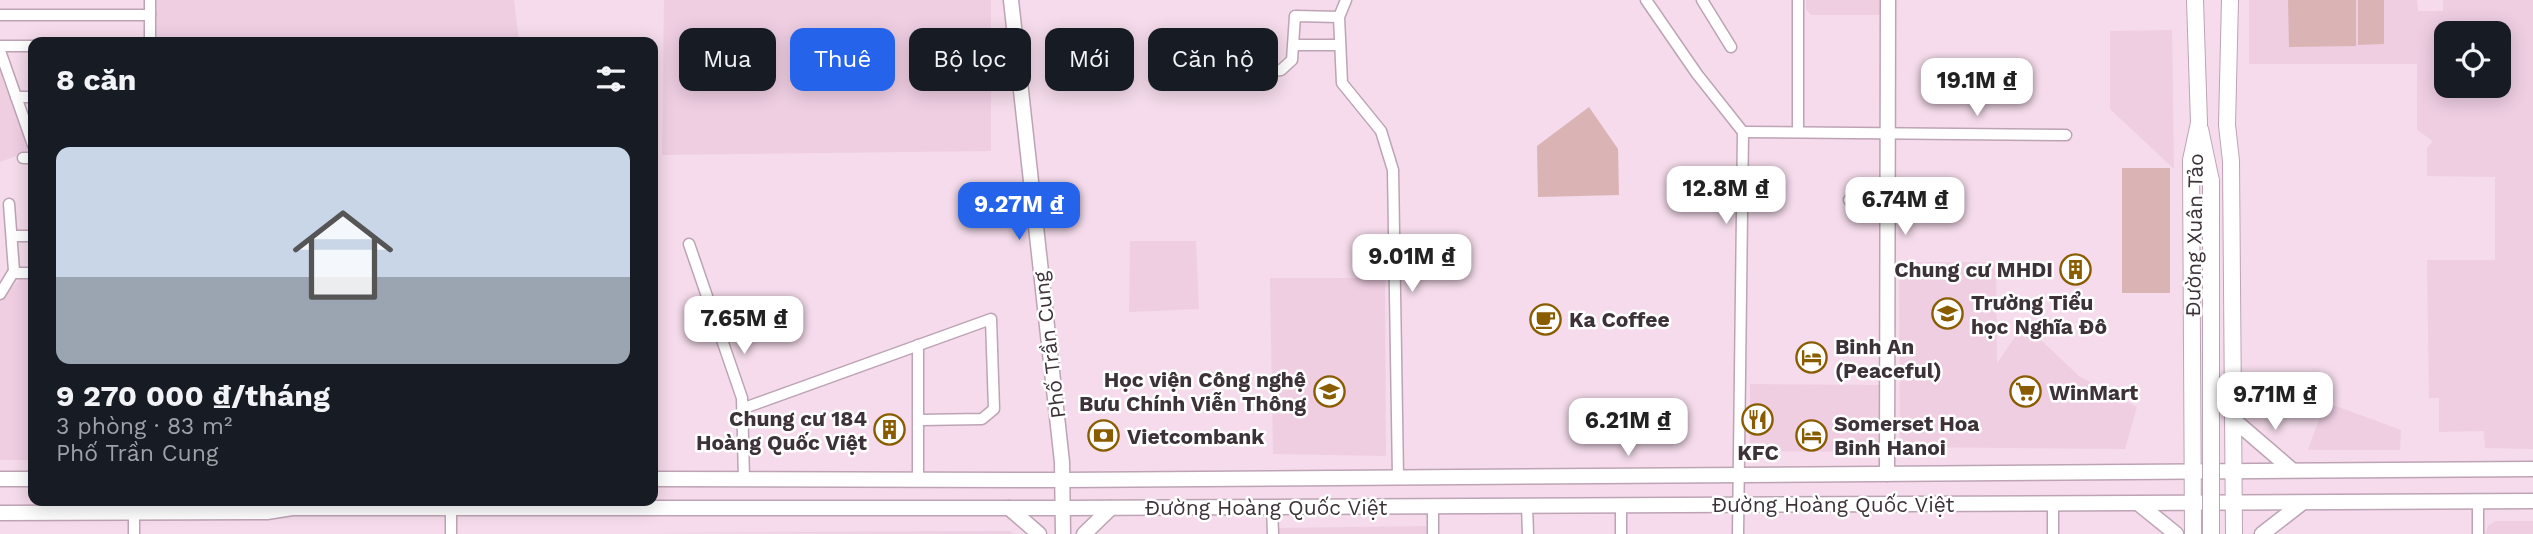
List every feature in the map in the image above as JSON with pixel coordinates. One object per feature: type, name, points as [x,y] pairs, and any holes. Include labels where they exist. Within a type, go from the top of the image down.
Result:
[{"type":"main road","name":"Phố Trần Cung","points":[[1011,0],[1063,480],[1063,534]]},
{"type":"main road","points":[[1887,474],[1888,0]]},
{"type":"main road","name":"Đường Xuân Tảo","points":[[2193,534],[2192,160],[2199,123],[2195,0]]},
{"type":"main road","name":"Đường Xuân Tảo","points":[[2230,0],[2227,125],[2231,161],[2234,534]]},
{"type":"main road","points":[[2199,123],[2211,181],[2211,534]]},
{"type":"main road","points":[[2211,181],[2227,125]]},
{"type":"main road","points":[[2193,386],[2204,403],[2218,407],[2229,398],[2232,390]]},
{"type":"main road","points":[[2234,421],[2292,470]]},
{"type":"main road","name":"Đường Hoàng Quốc Việt","points":[[658,479],[1063,480],[2533,469]]},
{"type":"main road","points":[[0,479],[28,479]]},
{"type":"main road","name":"Đường Hoàng Quốc Việt","points":[[658,505],[1111,508],[2533,501]]},
{"type":"main road","points":[[2262,534],[2302,503]]},
{"type":"main road","points":[[2139,504],[2176,534]]},
{"type":"main road","name":"Đường Hoàng Quốc Việt","points":[[0,513],[267,512],[292,508],[372,506]]},
{"type":"main road","points":[[1009,508],[1039,534]]},
{"type":"main road","points":[[1084,534],[1111,508]]},
{"type":"street","points":[[150,0],[150,37]]},
{"type":"street","points":[[1346,0],[1339,17],[1342,83],[1375,124],[1394,170],[1398,477]]},
{"type":"street","points":[[1646,0],[1697,74],[1743,132],[1738,534]]},
{"type":"street","points":[[1702,0],[1731,47]]},
{"type":"street","points":[[1798,0],[1798,132]]},
{"type":"street","points":[[0,15],[150,15]]},
{"type":"street","points":[[1278,70],[1292,60],[1295,16],[1339,17]]},
{"type":"street","points":[[1294,45],[1340,45]]},
{"type":"street","points":[[28,46],[0,49],[28,131]]},
{"type":"street","points":[[16,97],[28,97]]},
{"type":"street","points":[[1743,132],[2066,135]]},
{"type":"street","points":[[1849,200],[1887,200]]},
{"type":"street","points":[[0,294],[14,272],[9,204]]},
{"type":"street","points":[[0,233],[28,235]]},
{"type":"street","points":[[689,244],[742,398],[744,479]]},
{"type":"street","points":[[0,276],[14,272],[28,273]]},
{"type":"street","points":[[747,407],[991,319],[994,409],[982,419],[920,420]]},
{"type":"street","points":[[918,345],[918,479]]},
{"type":"street","points":[[2477,501],[2478,534]]},
{"type":"street","points":[[2053,504],[2053,534]]},
{"type":"street","points":[[1621,505],[1621,534]]},
{"type":"street","points":[[451,506],[451,534]]},
{"type":"street","points":[[1527,506],[1528,534]]},
{"type":"street","points":[[1272,507],[1273,534]]},
{"type":"street","points":[[1433,507],[1433,534]]},
{"type":"street","points":[[134,513],[134,534]]},
{"type":"shaded area","points":[[156,0],[514,0],[518,37],[155,37]]},
{"type":"shaded area","points":[[664,0],[991,0],[991,28],[909,28],[909,91],[991,91],[991,151],[662,155]]},
{"type":"shaded area","points":[[1806,0],[1880,0],[1880,15],[1811,15],[1806,9]]},
{"type":"shaded area","points":[[2249,0],[2417,0],[2418,11],[2443,11],[2443,0],[2533,0],[2533,449],[2485,448],[2484,431],[2439,432],[2439,398],[2429,398],[2427,260],[2495,260],[2495,177],[2427,176],[2427,148],[2433,141],[2417,130],[2417,64],[2249,64]]},
{"type":"shaded area","points":[[2288,0],[2356,0],[2356,46],[2289,47]]},
{"type":"shaded area","points":[[2358,0],[2384,0],[2384,44],[2358,45]]},
{"type":"shaded area","points":[[2172,30],[2174,169],[2110,109],[2110,31]]},
{"type":"shaded area","points":[[0,70],[28,151],[0,162]]},
{"type":"shaded area","points":[[1589,107],[1618,149],[1619,195],[1538,197],[1537,146]]},
{"type":"shaded area","points":[[2122,168],[2170,168],[2170,293],[2122,293]]},
{"type":"shaded area","points":[[1130,241],[1196,241],[1199,309],[1129,312]]},
{"type":"shaded area","points":[[1899,262],[1996,262],[1997,363],[2024,324],[2079,376],[2137,407],[2125,449],[1900,447]]},
{"type":"shaded area","points":[[23,276],[28,276],[28,460],[0,460],[0,300]]},
{"type":"shaded area","name":"Học viện Công nghệ Bưu Chính Viễn Thông","points":[[1270,278],[1385,278],[1386,456],[1273,454]]},
{"type":"shaded area","points":[[1750,384],[1880,385],[1880,452],[1750,451]]},
{"type":"shaded area","points":[[2325,402],[2401,430],[2400,450],[2308,450]]},
{"type":"shaded area","points":[[2495,521],[2533,521],[2533,534],[2485,534],[2488,526]]},
{"type":"shaded area","points":[[1426,526],[1427,534],[1278,534],[1278,528]]},
{"type":"shaded area","points":[[1010,531],[1014,534],[631,533]]},
{"type":"place","name":"Chung cư MHDI","points":[[2076,269]]},
{"type":"place","name":"Trường Tiểu học Nghĩa Đô","points":[[1948,314]]},
{"type":"place","name":"Ka Coffee","points":[[1546,319]]},
{"type":"place","name":"Binh An (Peaceful)","points":[[1812,358]]},
{"type":"place","name":"Học viện Công nghệ Bưu Chính Viễn Thông","points":[[1329,391]]},
{"type":"place","name":"WinMart","points":[[2026,392]]},
{"type":"place","name":"KFC","points":[[1758,420]]},
{"type":"place","name":"Chung cư 184 Hoàng Quốc Việt","points":[[890,430]]},
{"type":"place","name":"Somerset Hoa Binh Hanoi","points":[[1811,435]]},
{"type":"place","name":"Vietcombank","points":[[1104,436]]}]
